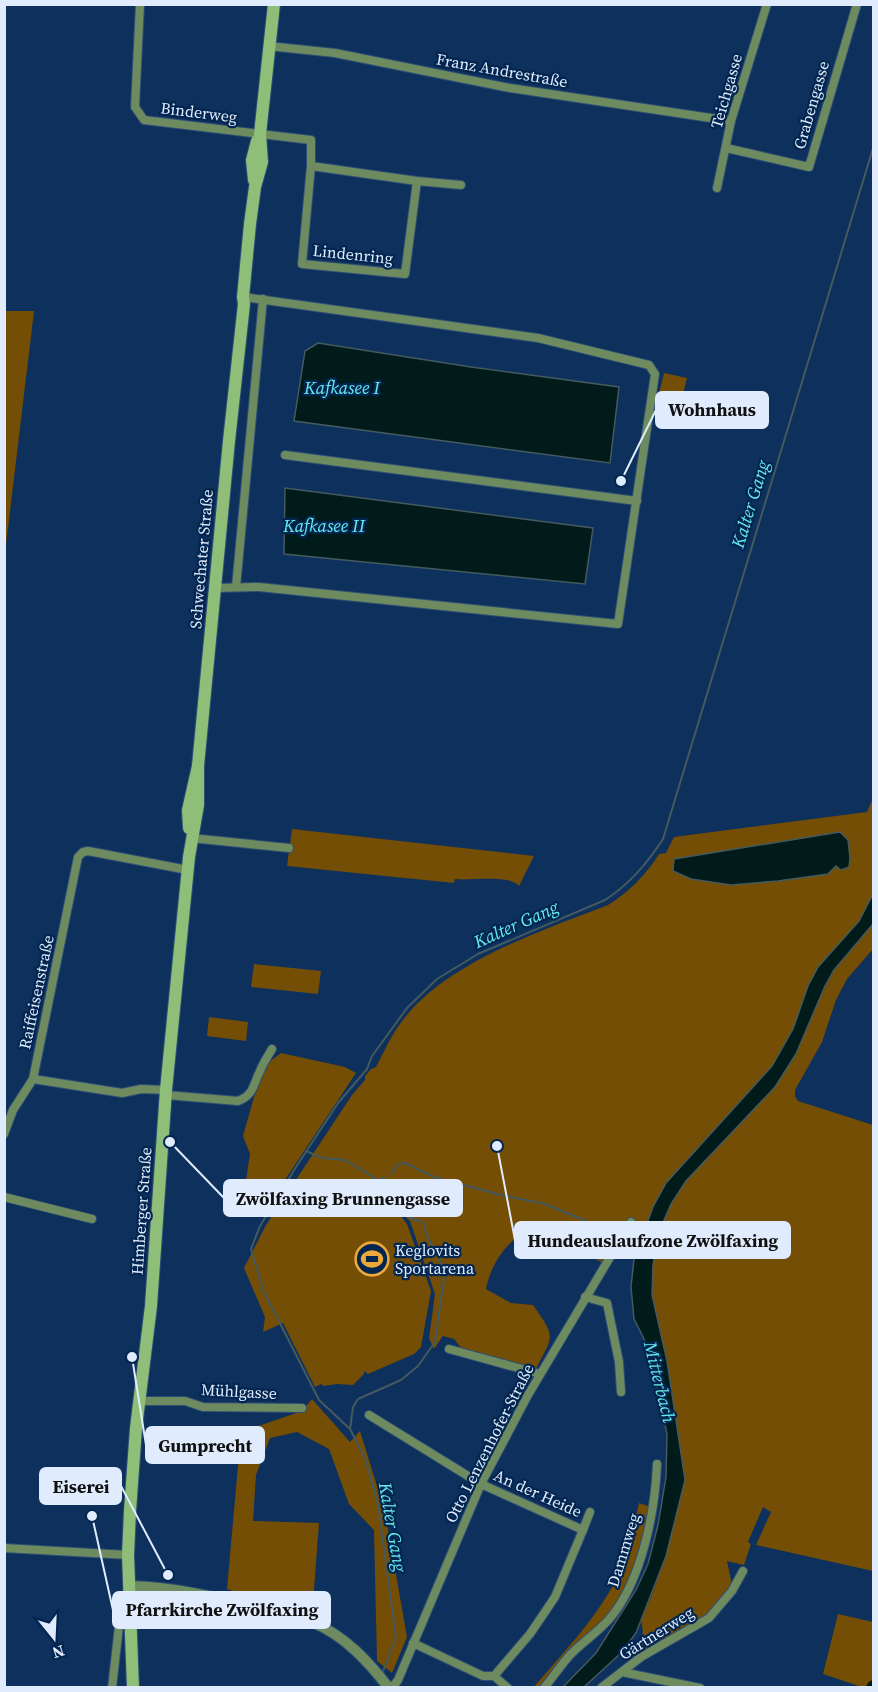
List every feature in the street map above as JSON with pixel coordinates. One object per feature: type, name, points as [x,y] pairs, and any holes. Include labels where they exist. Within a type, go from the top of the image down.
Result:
[{"type":"main road","name":"Schwechater Straße","points":[[191,838],[188,810],[198,766],[243,297],[255,187],[262,162],[260,134],[274,4]]},
{"type":"main road","name":"Himberger Straße","points":[[129,1586],[128,1556],[139,1401],[151,1306],[166,1093],[191,838]]},
{"type":"main road","points":[[129,1586],[133,1688]]},
{"type":"street","name":"Binderweg","points":[[141,4],[135,107],[144,120],[260,134]]},
{"type":"street","name":"Teichgasse","points":[[717,188],[731,121],[768,4]]},
{"type":"street","name":"Grabengasse","points":[[726,148],[809,167],[857,4]]},
{"type":"street","name":"Franz Andrestraße","points":[[268,46],[335,53],[510,88],[731,121]]},
{"type":"street","name":"Lindenring","points":[[260,134],[311,140],[311,166],[302,264],[405,274],[417,180]]},
{"type":"street","points":[[311,166],[460,185]]},
{"type":"street","points":[[215,588],[259,587],[618,624],[655,374],[649,365],[538,338],[243,297]]},
{"type":"street","points":[[236,587],[263,299]]},
{"type":"street","points":[[285,455],[637,501]]},
{"type":"street","points":[[191,838],[289,848]]},
{"type":"street","name":"Raiffeisenstraße","points":[[4,1134],[13,1110],[33,1079],[78,857],[88,851],[188,870]]},
{"type":"street","points":[[33,1079],[122,1093],[141,1089],[238,1101],[246,1098],[252,1092],[272,1049]]},
{"type":"street","points":[[4,1197],[92,1220]]},
{"type":"street","name":"Otto Lenzenhofer-Straße","points":[[390,1688],[398,1680],[481,1484],[540,1374],[631,1222]]},
{"type":"street","points":[[585,1298],[607,1303],[619,1362],[621,1392]]},
{"type":"street","points":[[449,1349],[540,1374]]},
{"type":"street","name":"Mühlgasse","points":[[139,1401],[185,1401],[203,1407],[302,1408]]},
{"type":"street","points":[[369,1415],[481,1484]]},
{"type":"street","name":"Dammweg","points":[[544,1688],[572,1653],[612,1616],[626,1596],[645,1540],[656,1492],[657,1464]]},
{"type":"street","name":"An der Heide","points":[[481,1484],[583,1530]]},
{"type":"street","name":"An der Heide","points":[[494,1676],[530,1634],[555,1597],[590,1512]]},
{"type":"street","points":[[4,1548],[128,1556]]},
{"type":"street","name":"Gärtnerweg","points":[[601,1688],[641,1657],[709,1618],[732,1591],[743,1571]]},
{"type":"street","points":[[129,1586],[192,1593],[329,1629],[370,1663],[390,1688]]},
{"type":"street","points":[[112,1688],[119,1626],[130,1610]]},
{"type":"street","points":[[412,1643],[483,1676],[494,1676],[508,1688]]},
{"type":"street","points":[[622,1672],[700,1688]]},
{"type":"shaded area","points":[[4,311],[34,311],[5,553]]},
{"type":"shaded area","points":[[664,373],[687,378],[677,419],[654,414]]},
{"type":"shaded area","points":[[873,798],[873,897],[859,921],[808,986],[793,1029],[772,1066],[653,1207],[648,1223],[634,1227],[626,1226],[603,1263],[553,1235],[544,1245],[523,1233],[499,1257],[486,1289],[511,1303],[533,1305],[549,1331],[549,1343],[535,1371],[462,1349],[454,1339],[443,1336],[434,1349],[429,1338],[435,1294],[410,1221],[392,1205],[407,1224],[431,1291],[421,1347],[414,1354],[368,1374],[364,1371],[364,1374],[353,1385],[323,1386],[321,1384],[315,1387],[283,1323],[263,1332],[265,1317],[244,1268],[266,1225],[352,1095],[371,1069],[376,1067],[399,1025],[422,999],[444,981],[497,950],[608,905],[636,882],[659,854],[666,853],[674,837],[867,812]],"holes":[[[840,832],[828,874],[804,877],[674,859]]]},
{"type":"shaded area","points":[[292,829],[534,856],[519,886],[514,882],[499,879],[455,879],[454,883],[287,866]]},
{"type":"shaded area","points":[[873,924],[873,949],[847,979],[836,1000],[822,1042],[795,1090],[795,1096],[798,1101],[873,1125],[873,1571],[756,1545],[771,1512],[763,1507],[748,1542],[751,1544],[744,1565],[727,1561],[732,1585],[711,1611],[697,1624],[633,1657],[643,1633],[641,1618],[666,1556],[685,1480],[667,1361],[652,1295],[653,1265],[659,1232],[671,1204],[686,1181],[775,1087],[834,970]]},
{"type":"shaded area","points":[[254,964],[321,971],[318,994],[251,987]]},
{"type":"shaded area","points":[[209,1017],[248,1022],[246,1041],[207,1036]]},
{"type":"shaded area","points":[[281,1053],[345,1067],[356,1073],[279,1189],[246,1180],[250,1154],[243,1136],[254,1097],[269,1062]]},
{"type":"shaded area","points":[[312,1399],[350,1442],[360,1431],[385,1512],[407,1637],[392,1673],[377,1661],[374,1530],[349,1504],[329,1449],[297,1432],[270,1438],[256,1475],[253,1521],[319,1523],[312,1616],[227,1589],[241,1432],[302,1411]]},
{"type":"shaded area","points":[[639,1503],[651,1507],[630,1583],[610,1616],[540,1687],[533,1688],[587,1624],[607,1596],[620,1573],[627,1554]]},
{"type":"shaded area","points":[[838,1614],[873,1622],[873,1687],[862,1687],[823,1674]]},
{"type":"water","name":"Kafkasee I","points":[[318,343],[619,387],[610,463],[294,421],[305,351]]},
{"type":"water","name":"Kafkasee II","points":[[285,488],[593,528],[585,584],[284,554]]},
{"type":"water","points":[[840,832],[848,840],[849,867],[841,870],[836,866],[828,874],[731,885],[691,879],[673,871],[674,859]]},
{"type":"water","name":"Mitterbach","points":[[873,894],[873,924],[834,970],[796,1054],[775,1087],[686,1181],[671,1204],[659,1232],[653,1265],[652,1295],[667,1361],[685,1480],[666,1556],[636,1633],[621,1653],[584,1687],[563,1687],[596,1653],[636,1590],[648,1564],[658,1525],[666,1477],[667,1434],[648,1347],[634,1319],[631,1287],[634,1259],[653,1207],[666,1183],[772,1066],[793,1029],[808,986],[818,967],[859,921]]},
{"type":"waterway","name":"Kalter Gang","points":[[382,1674],[396,1637],[378,1505],[365,1458],[350,1429],[319,1400],[263,1290],[251,1249],[260,1226],[296,1167],[338,1103],[367,1069],[372,1056],[407,1008],[437,979],[478,954],[605,900],[637,873],[663,839],[874,145]]},
{"type":"waterway","points":[[306,1151],[322,1158],[345,1160],[375,1178],[398,1198],[410,1218],[423,1222],[427,1236],[445,1271],[435,1342],[418,1366],[401,1380],[358,1399],[353,1407],[350,1429]]},
{"type":"waterway","points":[[391,1174],[398,1164],[405,1163],[434,1177],[545,1204],[615,1233]]},
{"type":"waterway","points":[[378,1181],[384,1177]]},
{"type":"place","name":"Wohnhaus","points":[[621,481]]},
{"type":"place","name":"Zwölfaxing Brunnengasse","points":[[170,1142]]},
{"type":"place","name":"Hundeauslaufzone Zwölfaxing","points":[[497,1146]]},
{"type":"place","name":"Keglovits Sportarena","points":[[372,1259]]},
{"type":"place","name":"Gumprecht","points":[[132,1357]]},
{"type":"place","name":"Pfarrkirche Zwölfaxing","points":[[92,1516]]},
{"type":"place","name":"Eiserei","points":[[168,1575]]}]
